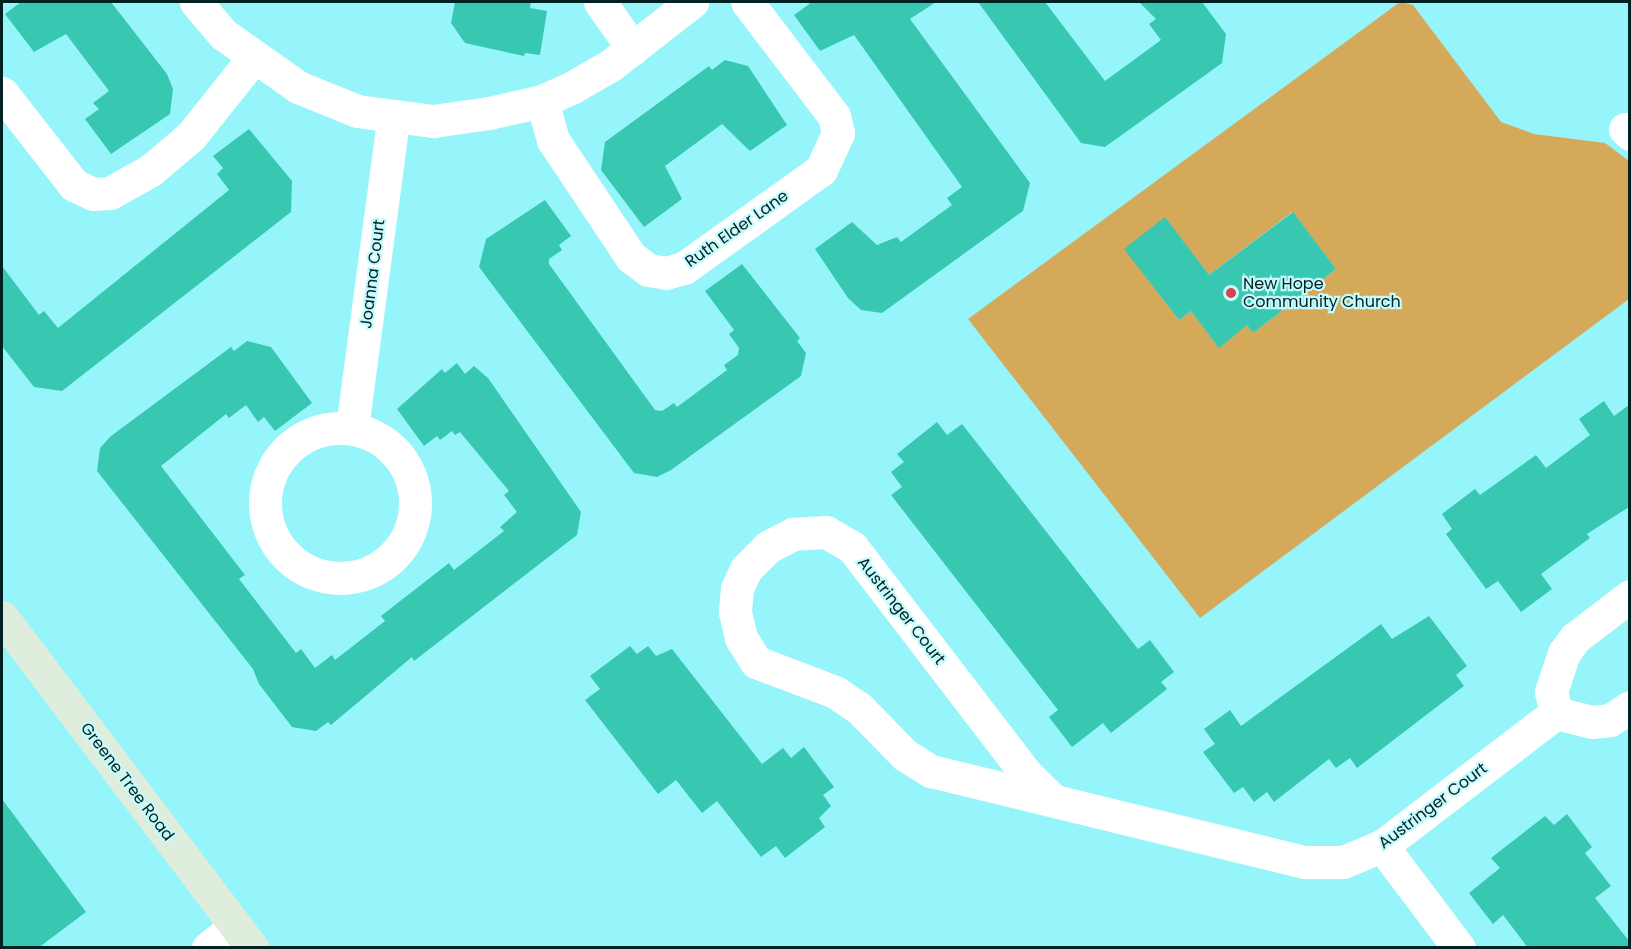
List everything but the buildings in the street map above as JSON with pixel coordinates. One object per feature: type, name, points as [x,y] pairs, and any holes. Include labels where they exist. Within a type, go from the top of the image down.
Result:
[{"type":"street","points":[[196,2],[223,34],[253,58],[331,101],[393,119],[464,118],[542,100],[633,49],[692,2]]},
{"type":"street","points":[[600,2],[633,49]]},
{"type":"street","name":"Ruth Elder Lane","points":[[542,100],[554,140],[631,257],[648,270],[666,273],[684,268],[821,170],[838,133],[834,116],[747,2]]},
{"type":"street","points":[[2,93],[75,185],[93,194],[110,192],[151,170],[191,136],[253,58]]},
{"type":"street","name":"Joanna Court","points":[[352,428],[393,119]]},
{"type":"street","points":[[352,428],[383,441],[407,467],[417,507],[404,545],[362,577],[321,578],[287,559],[269,531],[264,495],[274,466],[292,444],[320,430],[352,428]]},
{"type":"street","name":"Austringer Court","points":[[1052,799],[1027,775],[852,547],[826,532],[793,534],[768,548],[746,569],[737,588],[735,612],[741,638],[756,662],[835,692],[860,709],[904,755],[931,771],[1304,862],[1343,862],[1382,846],[1556,713]]},
{"type":"street","points":[[1629,596],[1575,638],[1564,653],[1551,692],[1556,713],[1592,722],[1610,720],[1629,707]]},
{"type":"street","name":"Greene Tree Road","points":[[2,617],[244,937]]},
{"type":"street","points":[[1382,846],[1459,948]]},
{"type":"street","points":[[208,948],[244,937]]},
{"type":"shaded area","points":[[1400,2],[1413,5],[1501,122],[1534,134],[1605,143],[1629,161],[1629,299],[1200,618],[968,319]],"holes":[[[1292,212],[1336,269],[1253,333],[1247,325],[1219,347],[1191,311],[1179,320],[1125,249],[1165,218],[1209,275]]]},
{"type":"place","name":"New Hope Community Church","points":[[1231,293]]}]
